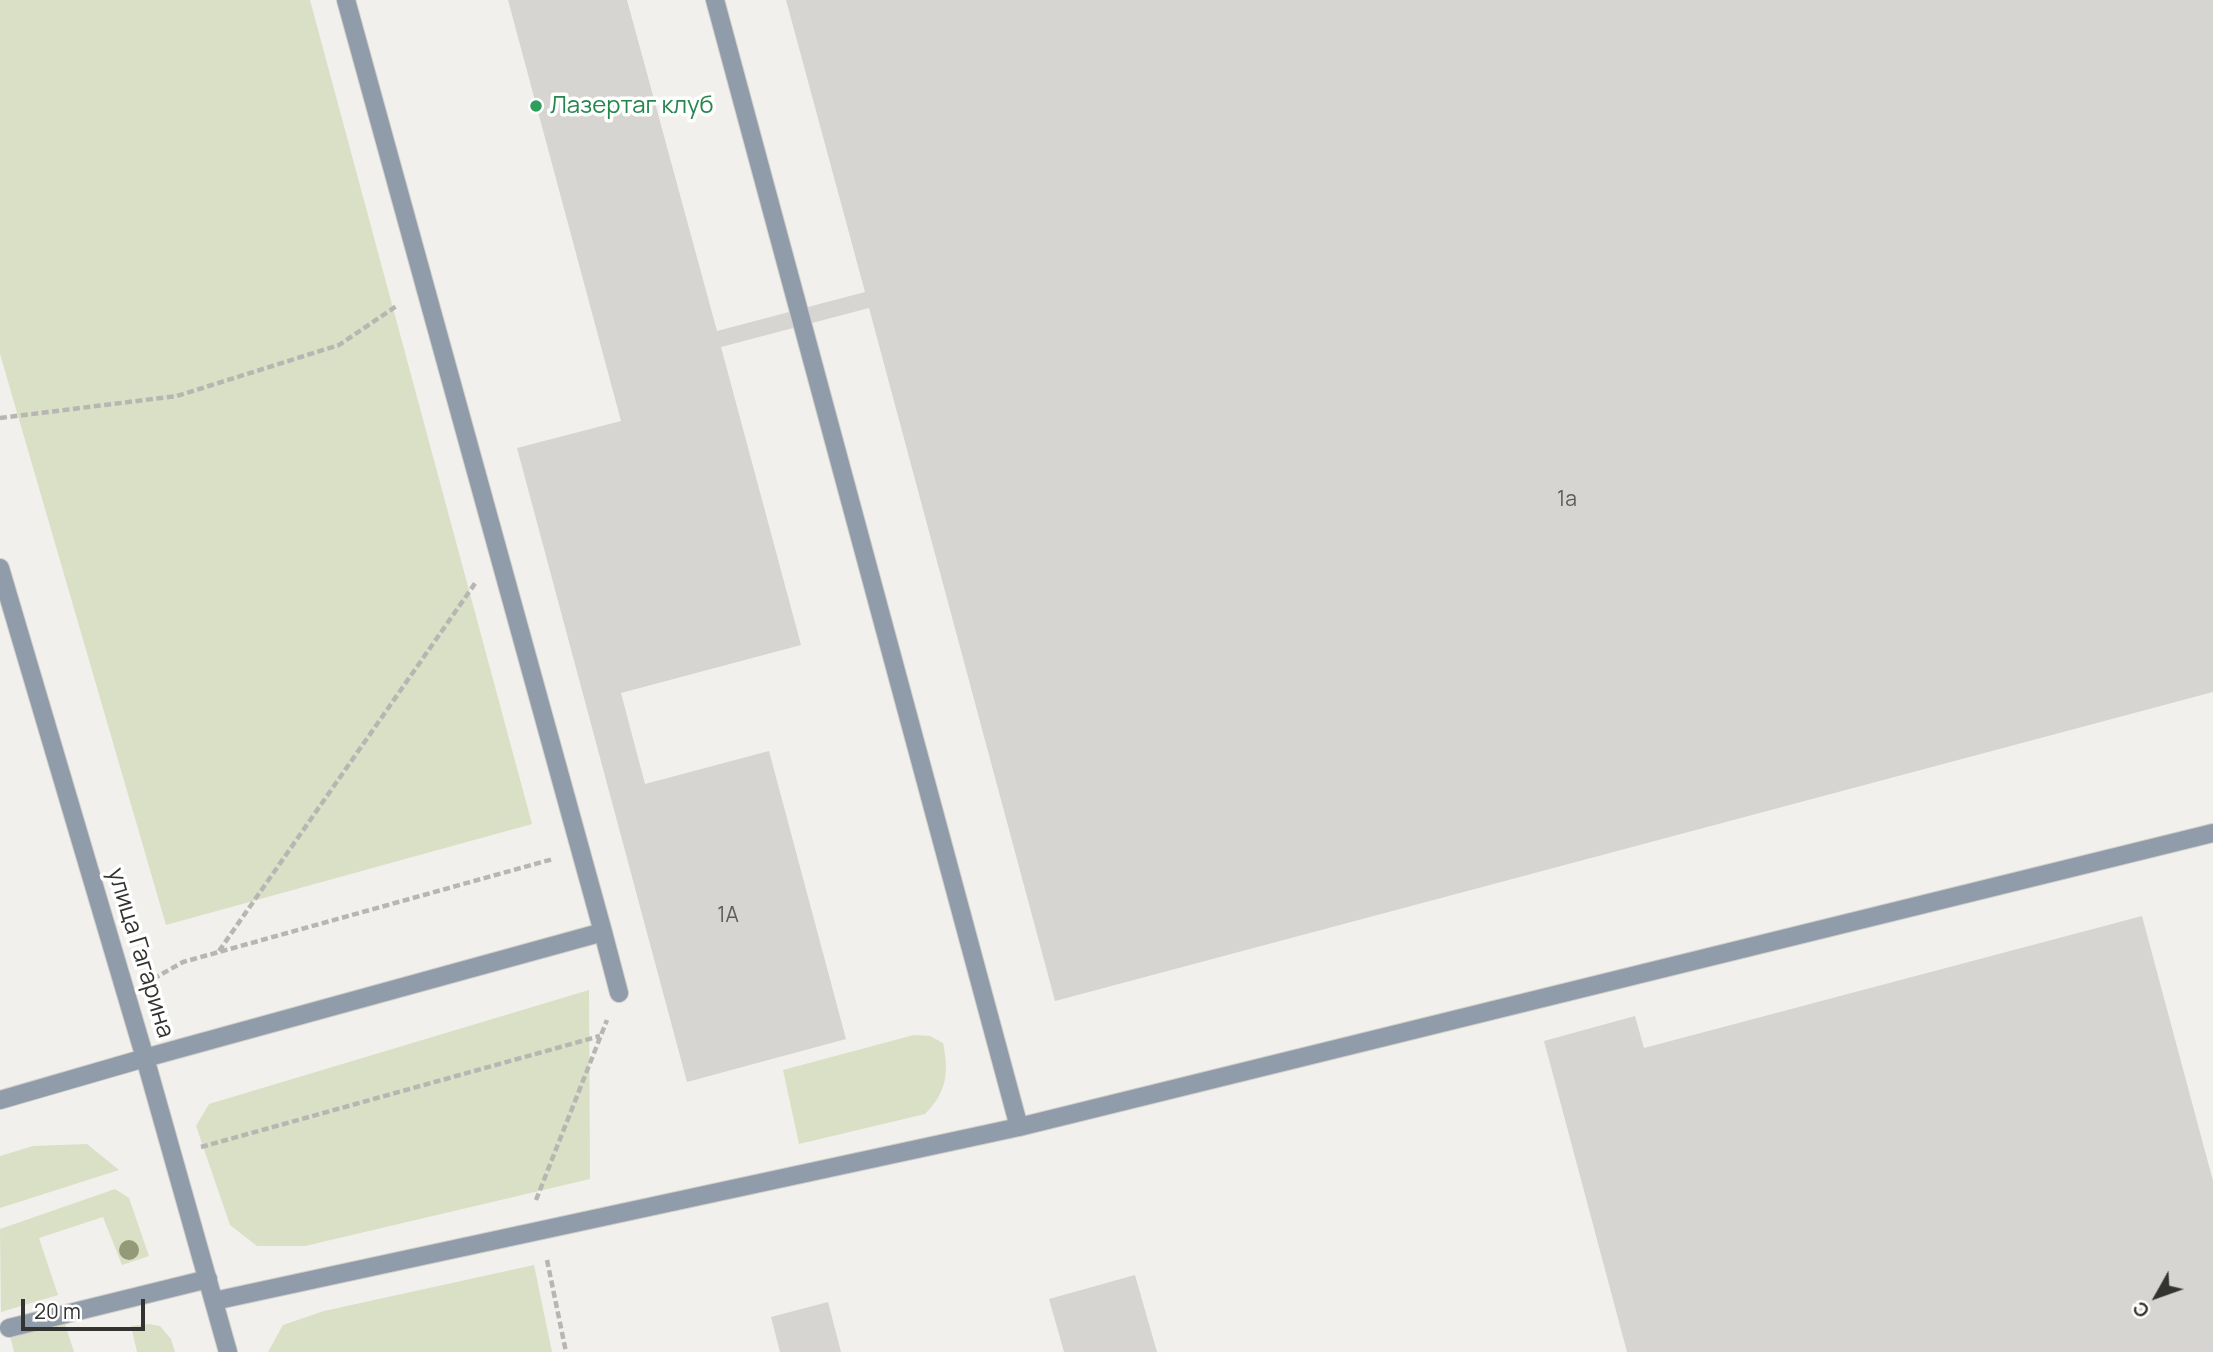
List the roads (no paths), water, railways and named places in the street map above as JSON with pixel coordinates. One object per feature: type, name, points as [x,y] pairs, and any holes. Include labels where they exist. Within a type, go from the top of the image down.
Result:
[{"type":"street","points":[[346,0],[618,993]]},
{"type":"street","points":[[715,0],[1018,1127]]},
{"type":"street","name":"улица Гагарина","points":[[0,568],[169,1139],[228,1352]]},
{"type":"street","points":[[214,1301],[1018,1127],[2213,833]]},
{"type":"street","points":[[0,1100],[603,932]]},
{"type":"street","points":[[9,1328],[208,1279]]},
{"type":"place","name":"Лазертаг клуб","points":[[536,106]]}]
